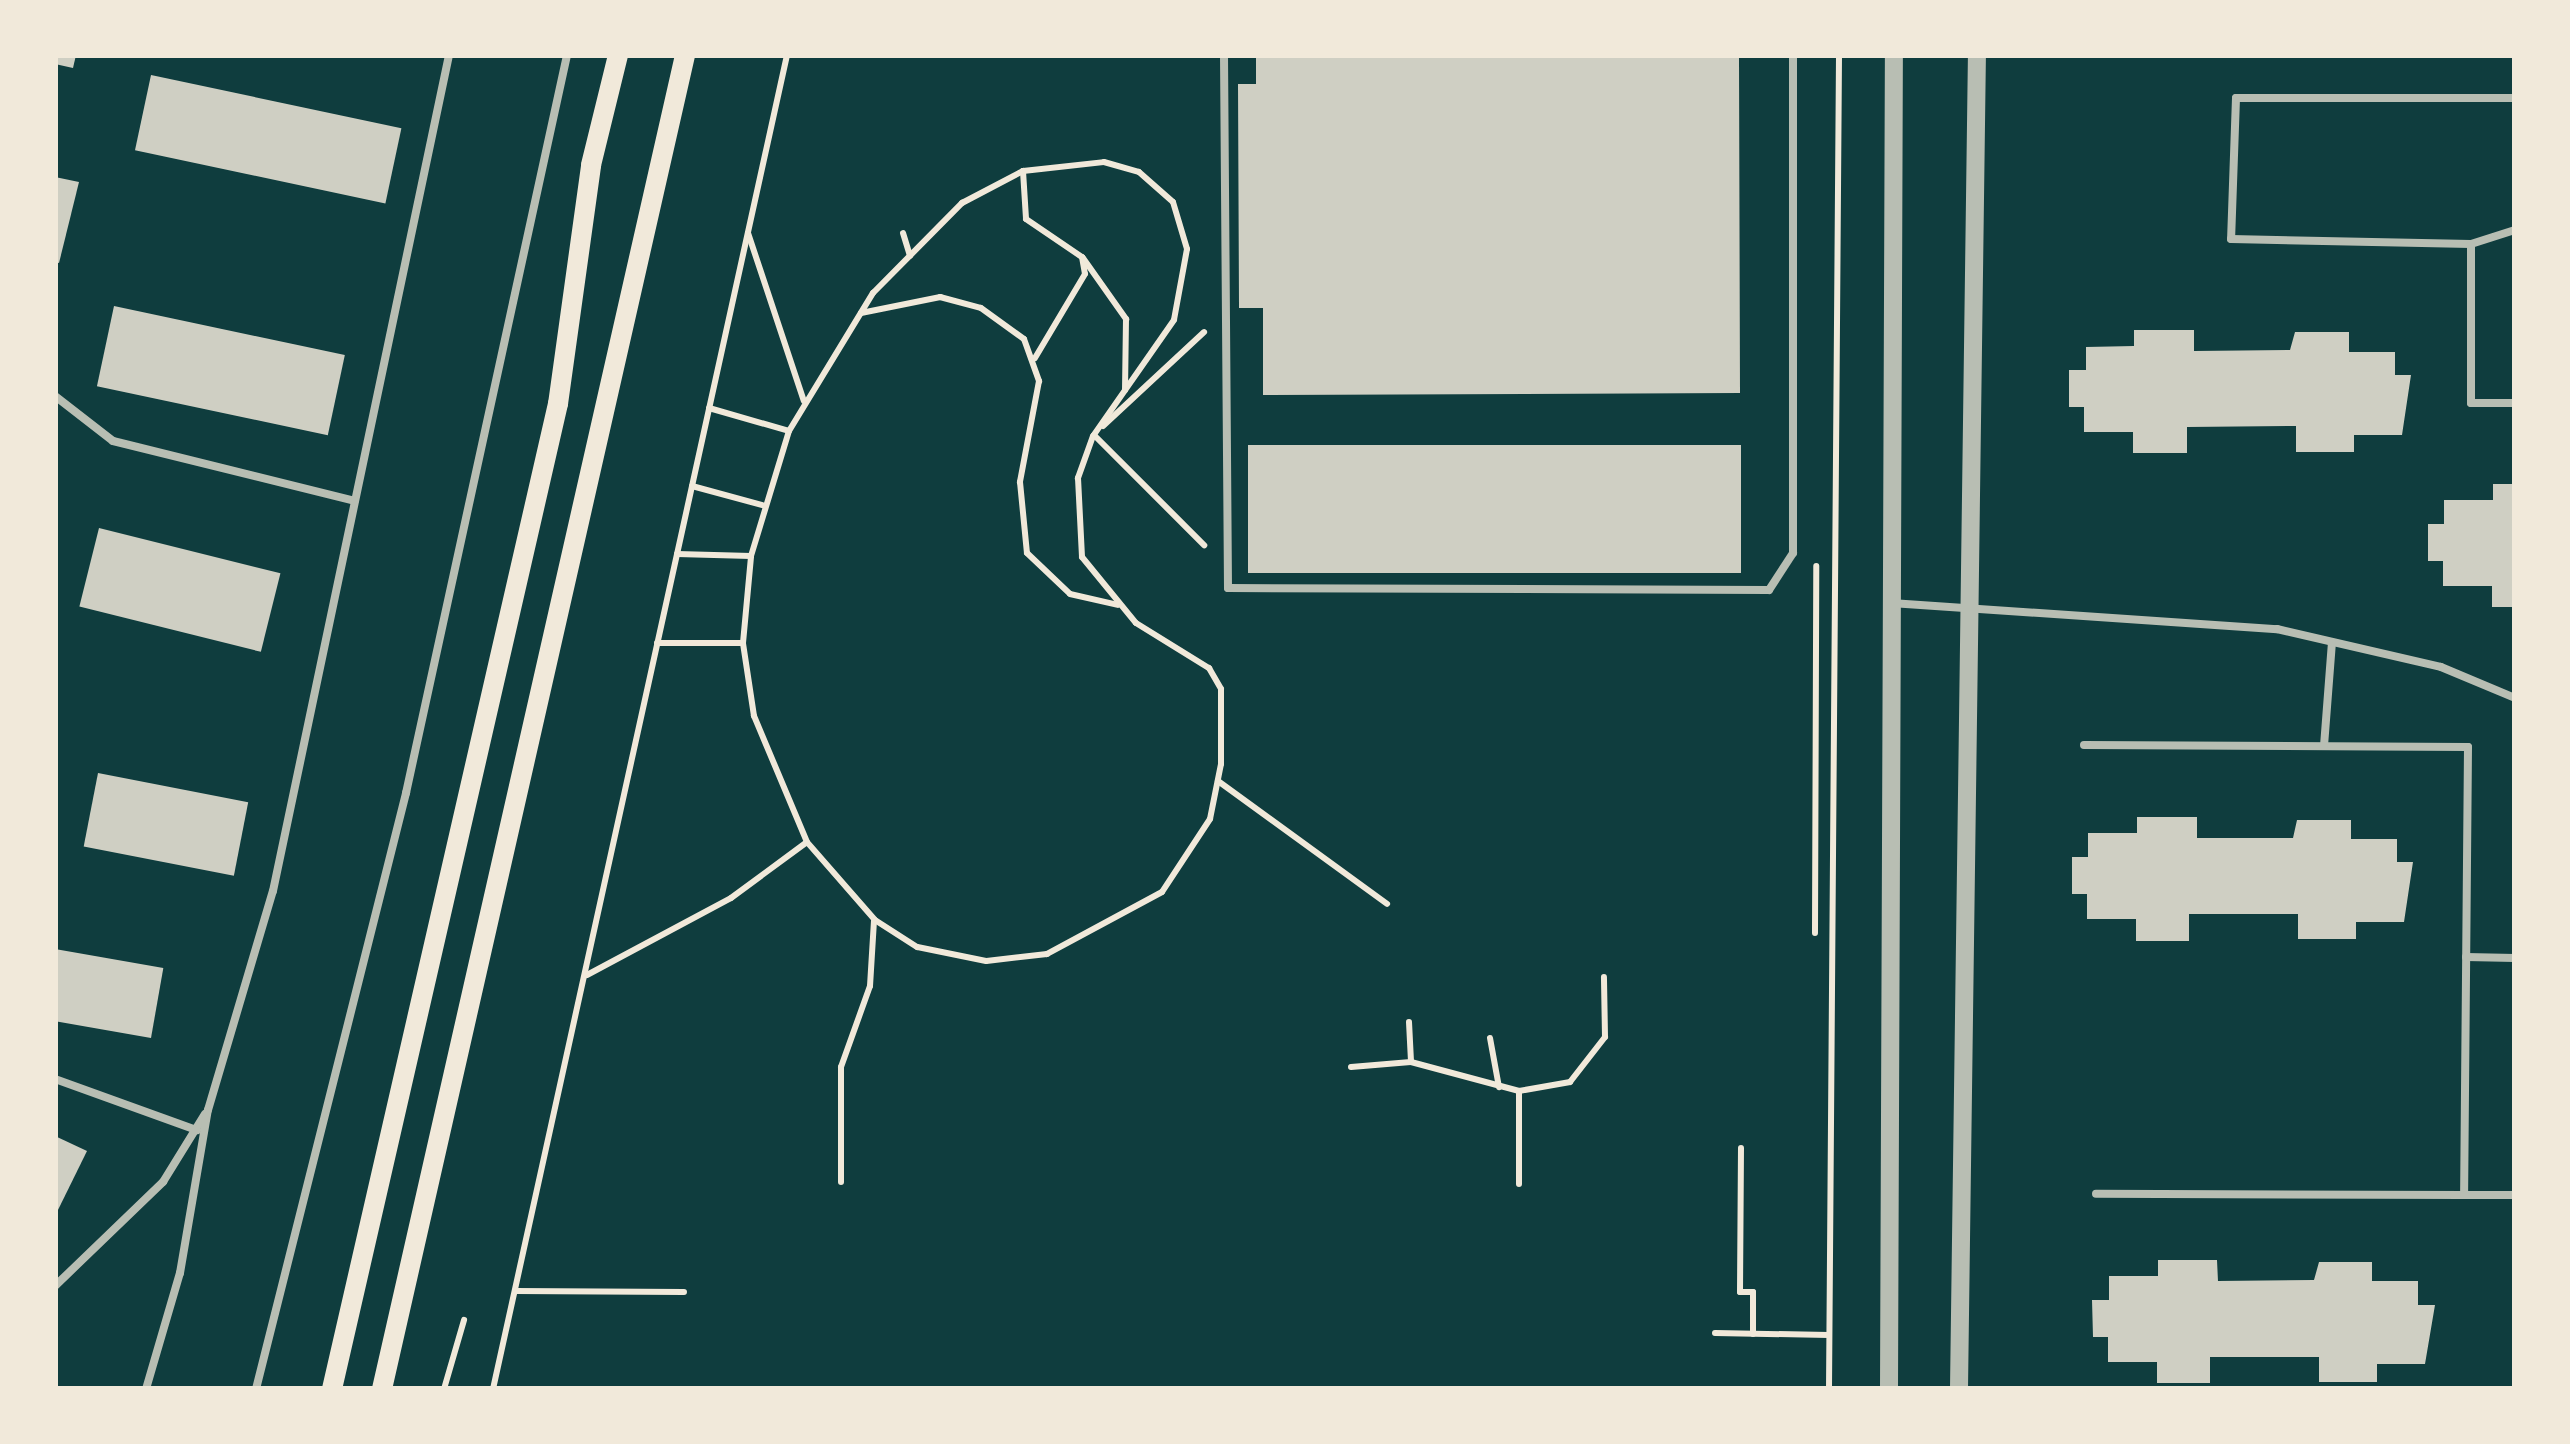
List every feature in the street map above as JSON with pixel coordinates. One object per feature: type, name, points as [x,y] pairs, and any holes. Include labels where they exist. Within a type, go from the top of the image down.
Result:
[{"type":"main road","points":[[332,1389],[558,404],[591,165],[618,55]]},
{"type":"main road","points":[[382,1389],[685,55]]},
{"type":"street","points":[[1889,1389],[1894,55]]},
{"type":"street","points":[[1959,1389],[1977,55]]},
{"type":"lane","points":[[146,1389],[180,1273],[200,1131],[273,891],[449,55]]},
{"type":"lane","points":[[256,1389],[406,794],[568,55]]},
{"type":"lane","points":[[1224,55],[1228,588],[1770,590],[1793,553],[1793,55]]},
{"type":"lane","points":[[2515,98],[2236,98],[2231,239],[2471,244],[2515,230]]},
{"type":"lane","points":[[2471,244],[2471,403],[2515,403]]},
{"type":"lane","points":[[55,396],[113,441],[355,501]]},
{"type":"lane","points":[[1890,603],[1968,604],[2277,629],[2441,667],[2515,698]]},
{"type":"lane","points":[[2324,746],[2332,642]]},
{"type":"lane","points":[[2084,745],[2468,747],[2464,1195]]},
{"type":"lane","points":[[2466,957],[2515,958]]},
{"type":"lane","points":[[55,1080],[200,1131]]},
{"type":"lane","points":[[55,1286],[163,1182],[200,1131]]},
{"type":"lane","points":[[2096,1194],[2515,1195]]},
{"type":"path","points":[[493,1389],[787,55]]},
{"type":"path","points":[[1829,1389],[1839,55]]},
{"type":"path","points":[[1104,162],[1139,172],[1173,202],[1187,250],[1184,288],[1158,352],[1093,436],[1075,517],[1082,557],[1118,606],[1208,668],[1221,689],[1218,781],[1192,856],[1162,892],[1102,932],[1047,954],[986,961],[916,947],[874,920],[807,842],[776,784],[743,644],[751,556],[762,504],[789,431],[860,313],[910,256],[962,203],[1023,172],[1104,162]]},
{"type":"path","points":[[1023,172],[1026,219],[1082,257],[1126,318],[1125,390]]},
{"type":"path","points":[[748,232],[804,401]]},
{"type":"path","points":[[903,233],[910,256]]},
{"type":"path","points":[[1034,358],[1080,292],[1082,257]]},
{"type":"path","points":[[860,313],[917,298],[961,301],[1005,324],[1034,358],[1039,382],[1020,482],[1026,553],[1070,594],[1118,606]]},
{"type":"path","points":[[1093,436],[1226,311]]},
{"type":"path","points":[[709,408],[789,431]]},
{"type":"path","points":[[1093,436],[1228,568]]},
{"type":"path","points":[[692,486],[762,504]]},
{"type":"path","points":[[677,554],[751,556]]},
{"type":"path","points":[[658,643],[743,644]]},
{"type":"path","points":[[1218,781],[1387,904]]},
{"type":"path","points":[[586,975],[730,898],[807,842]]},
{"type":"path","points":[[840,1182],[841,1067],[870,986],[874,920]]},
{"type":"path","points":[[1351,1067],[1411,1062],[1520,1090],[1586,1070],[1605,1037],[1604,976]]},
{"type":"path","points":[[1409,1022],[1411,1062]]},
{"type":"path","points":[[1490,1038],[1499,1087]]},
{"type":"path","points":[[1520,1090],[1520,1184]]},
{"type":"path","points":[[1740,1148],[1740,1292],[1753,1292],[1753,1334]]},
{"type":"path","points":[[515,1291],[684,1292]]},
{"type":"path","points":[[444,1389],[464,1320]]},
{"type":"path","points":[[1715,1333],[1829,1335]]},
{"type":"building","points":[[55,55],[76,55],[73,68],[55,64]]},
{"type":"building","points":[[1256,55],[1739,55],[1740,393],[1263,395],[1263,308],[1239,308],[1238,84],[1256,84]]},
{"type":"building","points":[[151,75],[401,128],[385,204],[135,150]]},
{"type":"building","points":[[55,177],[79,182],[59,263],[55,262]]},
{"type":"building","points":[[114,306],[345,355],[328,435],[97,386]]},
{"type":"building","points":[[2134,330],[2194,330],[2194,351],[2290,350],[2295,332],[2349,332],[2349,352],[2395,352],[2395,375],[2411,375],[2402,435],[2354,435],[2354,452],[2296,452],[2296,426],[2187,427],[2187,453],[2133,453],[2133,432],[2084,432],[2084,407],[2069,407],[2069,370],[2086,370],[2086,347],[2134,346]]},
{"type":"building","points":[[1248,445],[1741,445],[1741,573],[1248,573]]},
{"type":"building","points":[[2493,484],[2515,484],[2515,607],[2492,607],[2492,586],[2443,586],[2443,561],[2428,561],[2428,524],[2444,524],[2444,500],[2493,500]]},
{"type":"building","points":[[99,528],[280,573],[261,652],[79,607]]},
{"type":"building","points":[[98,773],[248,802],[234,876],[84,847]]},
{"type":"building","points":[[2137,817],[2197,817],[2197,838],[2293,838],[2297,820],[2351,820],[2351,839],[2397,839],[2397,862],[2413,862],[2404,922],[2356,922],[2356,939],[2298,939],[2298,914],[2189,914],[2189,941],[2136,941],[2136,919],[2087,919],[2087,894],[2072,894],[2072,857],[2088,857],[2088,833],[2137,833]]},
{"type":"building","points":[[55,949],[163,968],[151,1038],[55,1021]]},
{"type":"building","points":[[55,1136],[87,1151],[55,1216]]},
{"type":"building","points":[[2158,1260],[2217,1260],[2218,1281],[2314,1280],[2319,1262],[2372,1262],[2372,1281],[2418,1281],[2418,1305],[2435,1305],[2425,1364],[2377,1364],[2377,1382],[2319,1382],[2319,1357],[2210,1357],[2210,1383],[2157,1383],[2157,1362],[2108,1362],[2108,1337],[2093,1337],[2092,1300],[2109,1300],[2109,1276],[2158,1276]]}]
